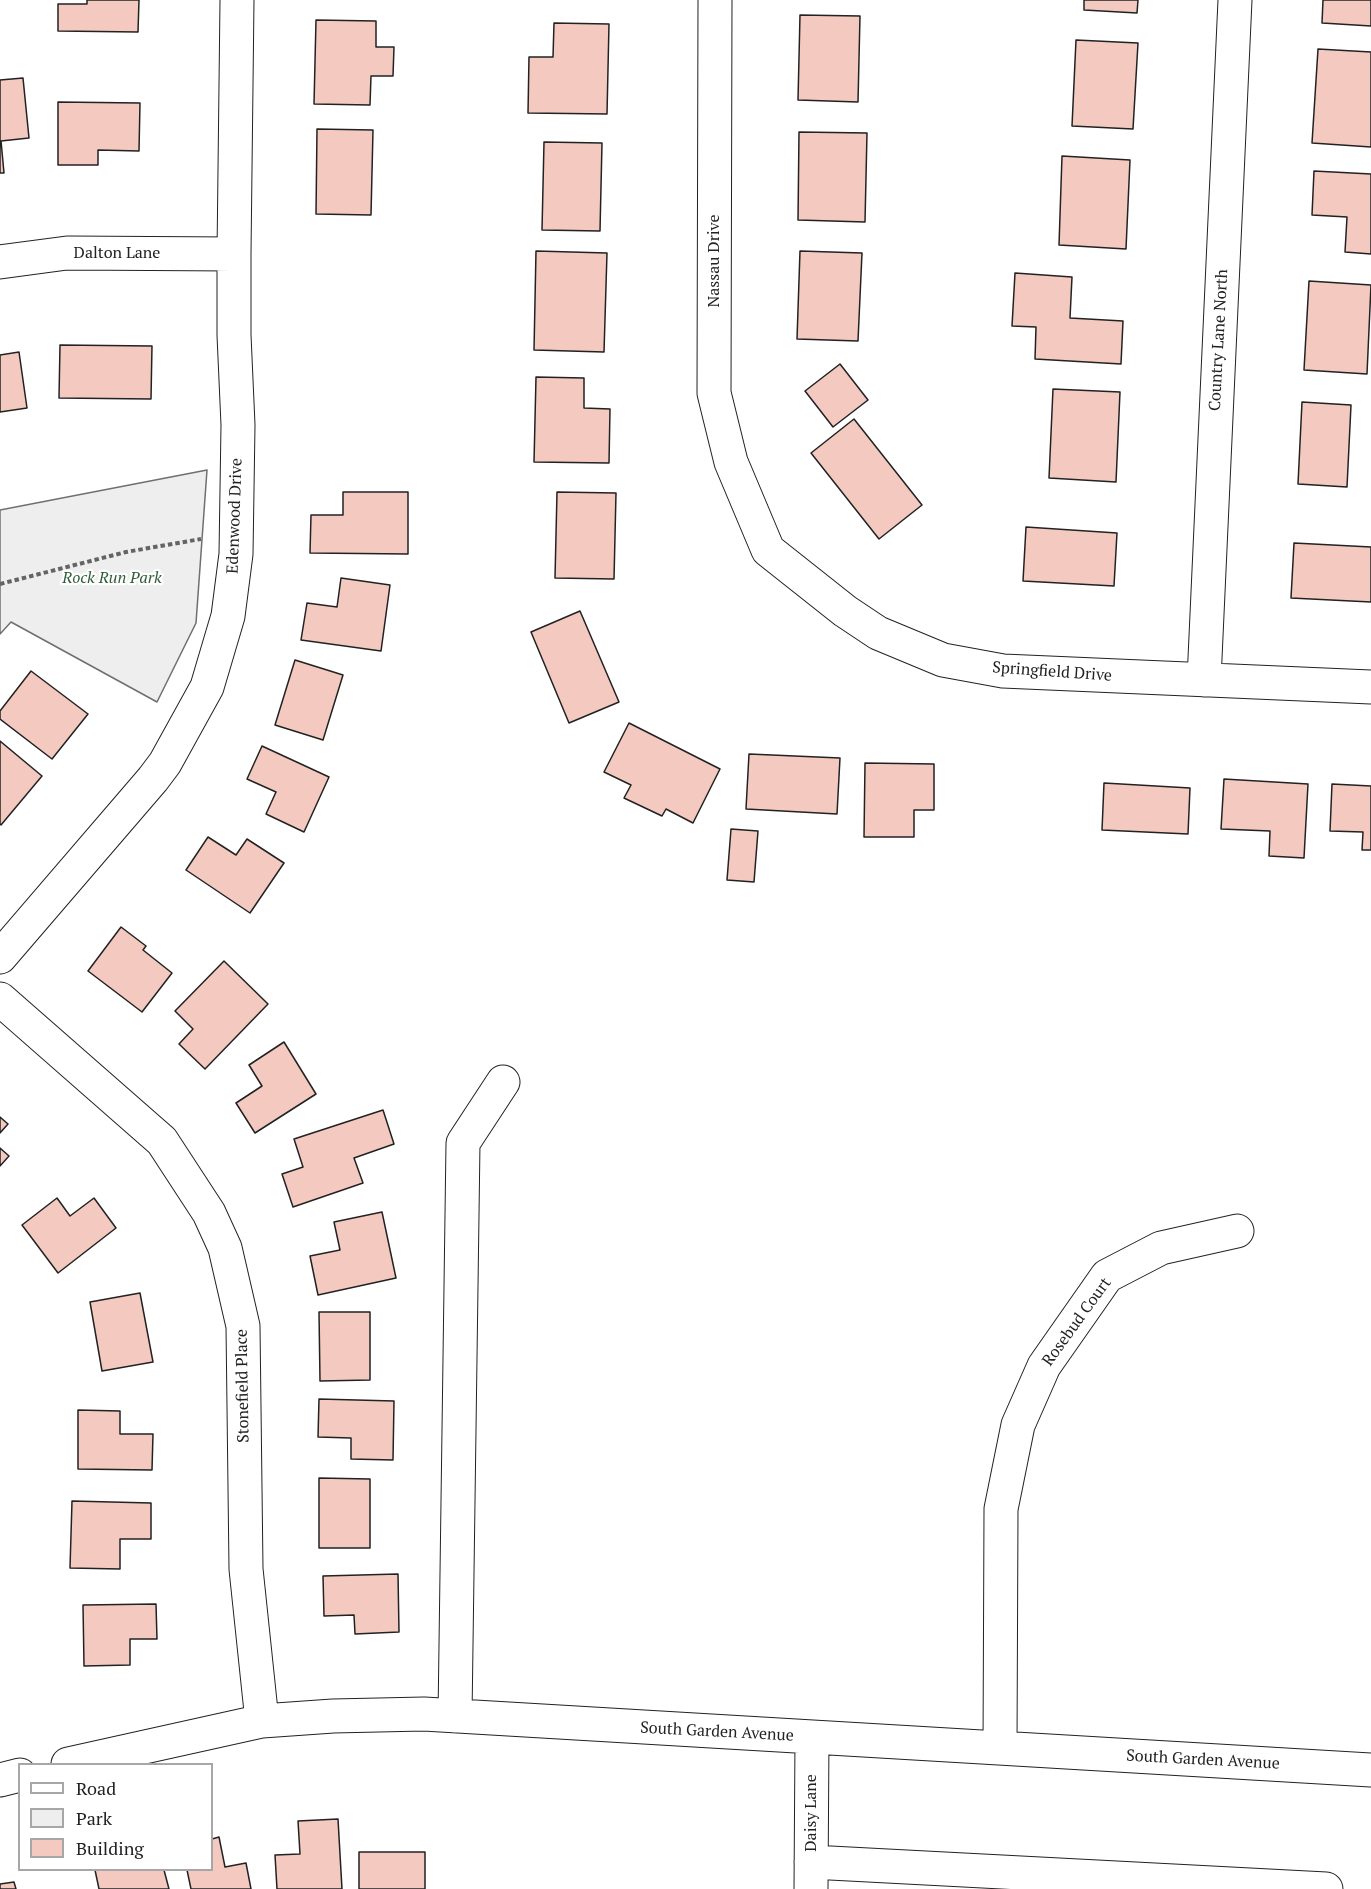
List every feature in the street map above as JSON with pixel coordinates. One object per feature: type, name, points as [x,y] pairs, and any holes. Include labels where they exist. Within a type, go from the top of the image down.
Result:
[{"type":"street","name":"Edenwood Drive","points":[[0,957],[165,763],[207,687],[228,616],[236,554],[238,425],[234,335],[237,0]]},
{"type":"street","name":"Nassau Drive","points":[[715,0],[714,393],[731,462],[753,515]]},
{"type":"street","name":"Country Lane North","points":[[1204,680],[1235,0]]},
{"type":"street","name":"Dalton Lane","points":[[0,262],[67,253],[234,254]]},
{"type":"street","name":"Springfield Drive","points":[[753,515],[768,550],[845,611],[878,633],[943,660],[1003,671],[1371,687]]},
{"type":"street","name":"Stonefield Place","points":[[0,999],[162,1141],[209,1213],[225,1248],[243,1326],[246,1569],[262,1721]]},
{"type":"street","points":[[455,1716],[463,1143],[503,1082]]},
{"type":"street","name":"Rosebud Court","points":[[999,1748],[1001,1509],[1017,1425],[1044,1366],[1107,1276],[1161,1248],[1237,1231]]},
{"type":"street","name":"South Garden Avenue","points":[[73,1763],[262,1721],[333,1716],[424,1714],[1371,1770]]},
{"type":"street","name":"Daisy Lane","points":[[811,1876],[812,1737]]},
{"type":"street","points":[[0,1780],[18,1776]]},
{"type":"street","points":[[811,1876],[1326,1889]]},
{"type":"path","points":[[0,584],[126,552],[178,542],[236,535]]},
{"type":"green space","name":"Rock Run Park","points":[[207,470],[196,623],[157,702],[11,622],[0,634],[0,510]]},
{"type":"building","points":[[87,0],[139,0],[138,32],[58,31],[58,4],[87,4]]},
{"type":"building","points":[[1084,0],[1138,0],[1137,13],[1084,10]]},
{"type":"building","points":[[1323,0],[1371,0],[1371,26],[1322,23]]},
{"type":"building","points":[[800,15],[860,16],[858,102],[798,100]]},
{"type":"building","points":[[316,20],[376,21],[376,47],[394,47],[393,76],[371,76],[370,105],[314,104]]},
{"type":"building","points":[[554,23],[609,24],[607,114],[528,113],[529,57],[553,57]]},
{"type":"building","points":[[1076,40],[1138,43],[1133,129],[1072,126]]},
{"type":"building","points":[[1318,49],[1371,52],[1371,147],[1312,143]]},
{"type":"building","points":[[23,78],[29,138],[1,141],[4,173],[0,173],[0,80]]},
{"type":"building","points":[[58,102],[140,103],[139,151],[98,150],[98,165],[58,165]]},
{"type":"building","points":[[317,129],[373,130],[371,215],[316,214]]},
{"type":"building","points":[[799,132],[867,133],[865,222],[798,220]]},
{"type":"building","points":[[544,142],[602,143],[600,231],[542,230]]},
{"type":"building","points":[[1062,156],[1130,160],[1126,249],[1059,245]]},
{"type":"building","points":[[1314,171],[1371,174],[1371,254],[1345,252],[1347,217],[1312,215]]},
{"type":"building","points":[[536,251],[607,253],[604,352],[534,350]]},
{"type":"building","points":[[800,251],[862,253],[858,341],[797,339]]},
{"type":"building","points":[[1015,273],[1072,277],[1070,318],[1123,321],[1121,364],[1035,359],[1036,327],[1012,326]]},
{"type":"building","points":[[1309,281],[1371,285],[1367,374],[1304,370]]},
{"type":"building","points":[[60,345],[152,346],[151,399],[59,398]]},
{"type":"building","points":[[19,352],[27,408],[0,412],[0,355]]},
{"type":"building","points":[[840,364],[868,400],[833,427],[805,391]]},
{"type":"building","points":[[536,377],[584,378],[584,408],[610,409],[609,463],[534,462]]},
{"type":"building","points":[[1053,389],[1120,392],[1116,482],[1049,478]]},
{"type":"building","points":[[1302,402],[1351,405],[1347,487],[1298,484]]},
{"type":"building","points":[[854,419],[922,505],[879,539],[811,453]]},
{"type":"building","points":[[343,492],[408,492],[408,554],[310,553],[311,515],[343,515]]},
{"type":"building","points":[[557,492],[616,493],[614,579],[555,578]]},
{"type":"building","points":[[1026,527],[1117,533],[1114,586],[1023,581]]},
{"type":"building","points":[[1294,543],[1371,547],[1371,602],[1291,598]]},
{"type":"building","points":[[341,578],[390,585],[381,651],[301,640],[307,603],[337,607]]},
{"type":"building","points":[[580,611],[619,702],[569,723],[531,632]]},
{"type":"building","points":[[295,660],[343,675],[323,740],[275,725]]},
{"type":"building","points":[[31,671],[88,714],[52,759],[0,719],[0,711]]},
{"type":"building","points":[[629,723],[720,769],[693,823],[666,809],[662,816],[624,798],[631,785],[604,772]]},
{"type":"building","points":[[0,741],[42,776],[1,825],[0,824]]},
{"type":"building","points":[[262,746],[329,777],[304,832],[266,814],[276,792],[247,779]]},
{"type":"building","points":[[749,754],[840,758],[837,814],[746,809]]},
{"type":"building","points":[[865,763],[934,764],[934,810],[914,810],[914,837],[864,837]]},
{"type":"building","points":[[1224,779],[1308,784],[1304,858],[1269,856],[1270,831],[1221,829]]},
{"type":"building","points":[[1104,783],[1190,788],[1188,834],[1102,830]]},
{"type":"building","points":[[1332,784],[1371,786],[1371,850],[1362,850],[1363,832],[1330,831]]},
{"type":"building","points":[[731,829],[758,831],[754,882],[727,880]]},
{"type":"building","points":[[208,837],[236,855],[247,839],[284,863],[250,913],[186,870]]},
{"type":"building","points":[[121,927],[146,946],[143,950],[172,973],[142,1012],[88,971]]},
{"type":"building","points":[[224,961],[268,1004],[205,1069],[179,1044],[193,1029],[175,1011]]},
{"type":"building","points":[[284,1042],[316,1094],[255,1133],[236,1103],[262,1086],[249,1065]]},
{"type":"building","points":[[383,1110],[394,1144],[354,1158],[363,1183],[293,1207],[282,1174],[303,1167],[294,1139]]},
{"type":"building","points":[[0,1117],[8,1124],[0,1133]]},
{"type":"building","points":[[0,1148],[9,1156],[0,1166]]},
{"type":"building","points":[[57,1198],[70,1216],[94,1198],[116,1228],[58,1273],[22,1225]]},
{"type":"building","points":[[382,1212],[396,1278],[318,1295],[310,1256],[340,1250],[334,1222]]},
{"type":"building","points":[[140,1293],[153,1362],[102,1371],[90,1302]]},
{"type":"building","points":[[319,1312],[370,1312],[370,1380],[320,1381]]},
{"type":"building","points":[[319,1399],[394,1401],[393,1460],[351,1459],[351,1438],[318,1437]]},
{"type":"building","points":[[78,1410],[120,1411],[120,1434],[153,1434],[152,1470],[78,1469]]},
{"type":"building","points":[[319,1478],[370,1479],[370,1548],[319,1548]]},
{"type":"building","points":[[72,1501],[151,1503],[151,1539],[120,1539],[120,1569],[70,1568]]},
{"type":"building","points":[[398,1574],[399,1632],[355,1634],[354,1615],[324,1616],[323,1576]]},
{"type":"building","points":[[156,1604],[157,1639],[130,1639],[130,1665],[84,1666],[83,1605]]},
{"type":"building","points":[[338,1819],[342,1889],[277,1889],[275,1855],[300,1854],[298,1821]]},
{"type":"building","points":[[219,1837],[225,1867],[246,1863],[251,1889],[191,1889],[187,1871],[213,1871],[213,1839]]},
{"type":"building","points":[[359,1852],[425,1852],[425,1889],[359,1889]]},
{"type":"building","points":[[95,1871],[164,1871],[169,1889],[99,1889]]},
{"type":"building","points":[[14,1882],[16,1889],[0,1889],[0,1884]]}]
